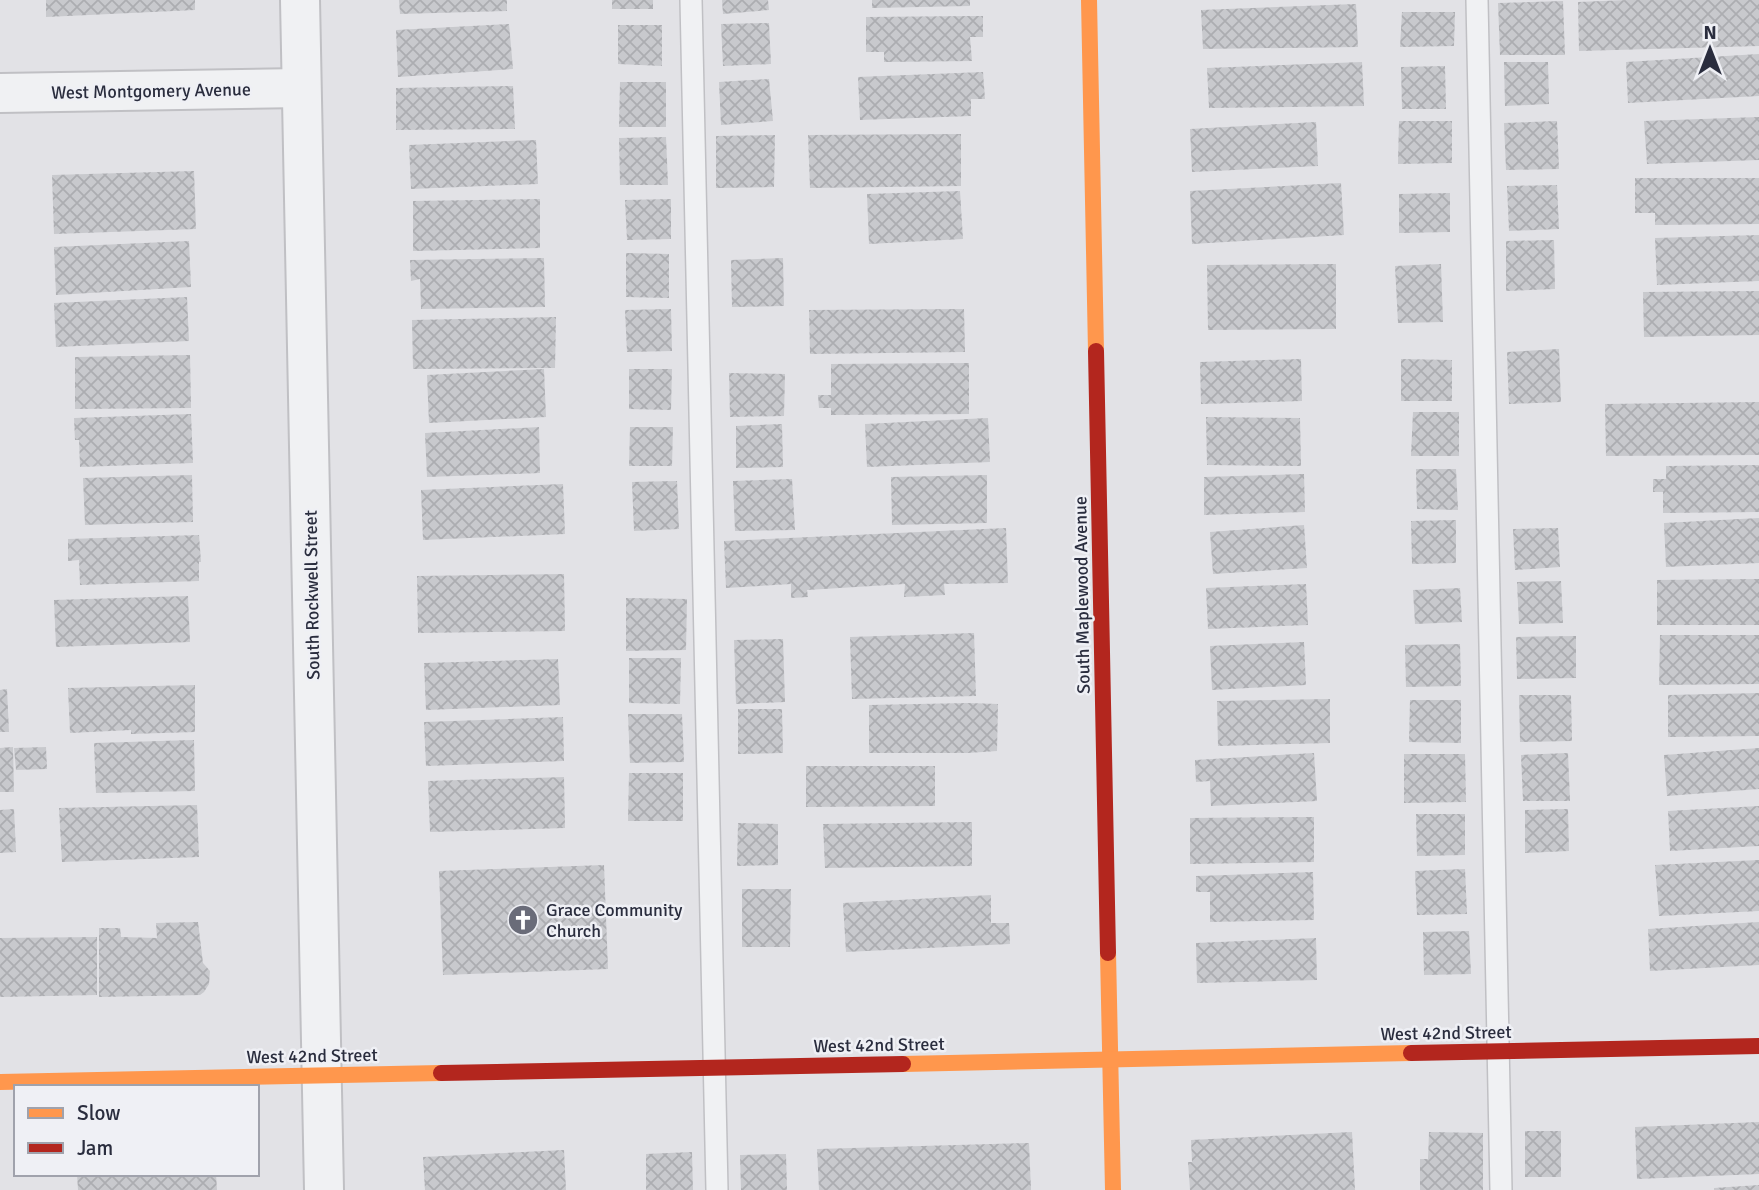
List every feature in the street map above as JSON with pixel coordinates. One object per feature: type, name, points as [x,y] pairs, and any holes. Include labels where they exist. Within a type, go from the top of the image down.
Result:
[{"type":"street","name":"South Rockwell Street","points":[[299,0],[324,1190]]},
{"type":"street","name":"South Maplewood Avenue","points":[[1089,0],[1113,1190]]},
{"type":"street","name":"West Montgomery Avenue","points":[[0,93],[301,89]]},
{"type":"street","name":"West 42nd Street","points":[[0,1082],[1759,1046]]},
{"type":"lane","points":[[691,0],[717,1190]]},
{"type":"lane","points":[[1477,0],[1501,1190]]},
{"type":"building","points":[[46,0],[195,0],[195,10],[46,17]]},
{"type":"building","points":[[399,0],[507,0],[507,11],[400,14]]},
{"type":"building","points":[[612,0],[653,0],[653,9],[612,9]]},
{"type":"building","points":[[722,0],[768,0],[769,10],[723,14]]},
{"type":"building","points":[[872,0],[970,0],[970,6],[872,8]]},
{"type":"building","points":[[1759,0],[1759,46],[1579,51],[1578,2]]},
{"type":"building","points":[[1563,1],[1565,55],[1500,55],[1498,3]]},
{"type":"building","points":[[1356,4],[1358,47],[1203,49],[1201,10]]},
{"type":"building","points":[[1402,12],[1455,12],[1454,46],[1400,47]]},
{"type":"building","points":[[983,16],[983,37],[970,37],[972,61],[884,62],[884,52],[866,52],[866,17]]},
{"type":"building","points":[[769,23],[771,64],[723,66],[721,24]]},
{"type":"building","points":[[509,24],[513,69],[398,77],[396,30]]},
{"type":"building","points":[[618,25],[662,25],[662,66],[618,64]]},
{"type":"building","points":[[1759,54],[1759,96],[1628,103],[1626,62]]},
{"type":"building","points":[[1362,62],[1364,106],[1209,108],[1207,68]]},
{"type":"building","points":[[1504,62],[1548,62],[1549,104],[1505,106]]},
{"type":"building","points":[[1445,66],[1446,109],[1402,109],[1401,67]]},
{"type":"building","points":[[983,72],[985,99],[971,99],[971,116],[860,120],[858,77]]},
{"type":"building","points":[[769,79],[773,121],[721,125],[719,82]]},
{"type":"building","points":[[620,82],[666,82],[666,127],[619,127]]},
{"type":"building","points":[[513,86],[515,129],[396,130],[396,88]]},
{"type":"building","points":[[1759,117],[1759,160],[1647,164],[1644,121]]},
{"type":"building","points":[[1399,121],[1452,121],[1452,163],[1398,164]]},
{"type":"building","points":[[1557,121],[1559,169],[1506,170],[1504,123]]},
{"type":"building","points":[[1316,122],[1318,166],[1192,172],[1190,129]]},
{"type":"building","points":[[961,134],[961,186],[810,188],[808,135]]},
{"type":"building","points":[[775,135],[774,187],[716,188],[716,136]]},
{"type":"building","points":[[666,137],[668,185],[620,185],[619,138]]},
{"type":"building","points":[[536,140],[538,184],[411,189],[409,145]]},
{"type":"building","points":[[194,171],[196,229],[54,234],[52,175]]},
{"type":"building","points":[[1635,178],[1759,178],[1759,224],[1655,225],[1655,213],[1635,213]]},
{"type":"building","points":[[1341,183],[1344,235],[1192,244],[1190,191]]},
{"type":"building","points":[[1557,185],[1559,229],[1509,231],[1507,186]]},
{"type":"building","points":[[960,191],[963,239],[869,244],[867,194]]},
{"type":"building","points":[[1450,193],[1450,232],[1399,233],[1399,194]]},
{"type":"building","points":[[540,199],[540,248],[413,251],[413,201]]},
{"type":"building","points":[[671,199],[671,239],[627,240],[625,200]]},
{"type":"building","points":[[1759,235],[1759,281],[1657,285],[1655,238]]},
{"type":"building","points":[[1554,240],[1555,289],[1506,291],[1506,241]]},
{"type":"building","points":[[189,241],[191,287],[56,295],[54,247]]},
{"type":"building","points":[[626,253],[669,254],[669,298],[626,297]]},
{"type":"building","points":[[544,258],[545,307],[421,309],[420,279],[411,281],[410,260]]},
{"type":"building","points":[[783,258],[784,306],[732,307],[731,260]]},
{"type":"building","points":[[1336,264],[1336,329],[1208,330],[1207,265]]},
{"type":"building","points":[[1441,264],[1443,322],[1398,323],[1395,266]]},
{"type":"building","points":[[1759,291],[1759,335],[1644,337],[1643,292]]},
{"type":"building","points":[[187,297],[189,341],[56,347],[54,303]]},
{"type":"building","points":[[671,309],[672,351],[627,352],[625,310]]},
{"type":"building","points":[[964,309],[965,352],[810,354],[809,310]]},
{"type":"building","points":[[556,317],[555,368],[413,369],[412,320]]},
{"type":"building","points":[[1559,349],[1561,402],[1509,404],[1507,352]]},
{"type":"building","points":[[190,355],[191,408],[75,409],[75,357]]},
{"type":"building","points":[[1301,359],[1302,401],[1201,404],[1200,362]]},
{"type":"building","points":[[1401,359],[1452,360],[1452,401],[1401,401]]},
{"type":"building","points":[[969,363],[969,414],[831,415],[831,408],[819,408],[818,395],[831,395],[831,364]]},
{"type":"building","points":[[544,369],[546,417],[429,423],[427,375]]},
{"type":"building","points":[[629,369],[672,369],[671,410],[629,409]]},
{"type":"building","points":[[729,373],[785,374],[784,416],[730,417]]},
{"type":"building","points":[[1759,402],[1759,455],[1606,456],[1605,404]]},
{"type":"building","points":[[1413,412],[1459,412],[1459,456],[1411,456]]},
{"type":"building","points":[[191,414],[193,463],[80,467],[79,440],[75,440],[74,418]]},
{"type":"building","points":[[1206,417],[1300,418],[1301,466],[1207,465]]},
{"type":"building","points":[[988,418],[990,462],[867,467],[865,424]]},
{"type":"building","points":[[782,424],[783,467],[736,468],[736,426]]},
{"type":"building","points":[[539,427],[540,473],[427,477],[425,433]]},
{"type":"building","points":[[630,427],[673,427],[672,466],[629,466]]},
{"type":"building","points":[[1759,465],[1759,512],[1663,513],[1663,492],[1653,492],[1653,479],[1666,479],[1666,466]]},
{"type":"building","points":[[1416,469],[1456,469],[1458,510],[1417,509]]},
{"type":"building","points":[[1304,474],[1305,512],[1204,515],[1204,477]]},
{"type":"building","points":[[192,475],[193,522],[85,525],[83,478]]},
{"type":"building","points":[[987,475],[987,523],[892,525],[891,477]]},
{"type":"building","points":[[792,479],[795,530],[735,531],[733,481]]},
{"type":"building","points":[[677,481],[679,529],[634,531],[632,482]]},
{"type":"building","points":[[563,484],[565,534],[423,540],[421,490]]},
{"type":"building","points":[[1759,518],[1759,563],[1666,567],[1664,523]]},
{"type":"building","points":[[1456,520],[1456,563],[1412,564],[1411,521]]},
{"type":"building","points":[[1304,525],[1307,568],[1213,574],[1210,532]]},
{"type":"building","points":[[1006,528],[1008,583],[944,584],[945,595],[904,597],[905,584],[807,590],[808,597],[791,598],[791,584],[726,588],[724,541]]},
{"type":"building","points":[[1558,528],[1560,567],[1515,570],[1513,529]]},
{"type":"building","points":[[199,535],[199,581],[80,585],[79,560],[68,561],[68,539]]},
{"type":"building","points":[[564,574],[565,631],[418,633],[417,576]]},
{"type":"building","points":[[1759,579],[1759,625],[1657,625],[1657,580]]},
{"type":"building","points":[[1561,581],[1563,623],[1519,624],[1517,582]]},
{"type":"building","points":[[1306,584],[1308,625],[1208,629],[1206,588]]},
{"type":"building","points":[[1460,588],[1462,622],[1415,624],[1413,590]]},
{"type":"building","points":[[188,596],[190,642],[56,647],[54,600]]},
{"type":"building","points":[[626,598],[687,599],[686,650],[626,651]]},
{"type":"building","points":[[974,633],[976,696],[852,699],[850,637]]},
{"type":"building","points":[[1660,635],[1759,635],[1759,684],[1659,685]]},
{"type":"building","points":[[1576,636],[1576,678],[1517,679],[1516,637]]},
{"type":"building","points":[[783,639],[785,702],[736,704],[734,640]]},
{"type":"building","points":[[1304,642],[1306,685],[1212,690],[1210,646]]},
{"type":"building","points":[[1460,644],[1461,686],[1406,687],[1405,645]]},
{"type":"building","points":[[629,658],[681,658],[680,704],[629,703]]},
{"type":"building","points":[[558,659],[560,705],[426,710],[424,663]]},
{"type":"building","points":[[195,685],[195,732],[131,734],[131,730],[70,733],[68,688]]},
{"type":"building","points":[[7,689],[9,732],[0,732],[0,690]]},
{"type":"building","points":[[1759,693],[1759,736],[1668,737],[1668,695]]},
{"type":"building","points":[[1519,695],[1571,695],[1572,741],[1520,742]]},
{"type":"building","points":[[1330,699],[1330,743],[1218,746],[1217,701]]},
{"type":"building","points":[[1410,700],[1461,700],[1461,743],[1409,742]]},
{"type":"building","points":[[998,704],[997,751],[869,753],[869,705]]},
{"type":"building","points":[[738,709],[782,709],[783,753],[738,754]]},
{"type":"building","points":[[628,714],[682,714],[684,762],[630,763]]},
{"type":"building","points":[[563,717],[564,761],[426,766],[424,722]]},
{"type":"building","points":[[194,740],[195,791],[96,793],[94,743]]},
{"type":"building","points":[[13,747],[14,792],[0,792],[0,748]]},
{"type":"building","points":[[46,747],[47,769],[16,770],[14,748]]},
{"type":"building","points":[[1759,748],[1759,789],[1667,796],[1664,755]]},
{"type":"building","points":[[1314,753],[1317,801],[1211,806],[1210,781],[1196,782],[1195,760]]},
{"type":"building","points":[[1568,753],[1570,801],[1523,801],[1521,755]]},
{"type":"building","points":[[1404,754],[1465,754],[1466,802],[1404,803]]},
{"type":"building","points":[[806,766],[935,766],[935,806],[806,807]]},
{"type":"building","points":[[629,773],[683,773],[683,821],[628,821]]},
{"type":"building","points":[[564,777],[565,828],[430,832],[428,781]]},
{"type":"building","points":[[197,805],[199,857],[62,862],[59,808]]},
{"type":"building","points":[[1759,806],[1759,846],[1670,851],[1668,811]]},
{"type":"building","points":[[14,809],[16,852],[0,853],[0,810]]},
{"type":"building","points":[[1568,809],[1569,851],[1525,853],[1525,810]]},
{"type":"building","points":[[1416,814],[1465,814],[1465,855],[1417,856]]},
{"type":"building","points":[[1314,817],[1314,862],[1190,864],[1190,818]]},
{"type":"building","points":[[972,822],[972,866],[825,868],[823,824]]},
{"type":"building","points":[[738,823],[778,824],[778,865],[737,866]]},
{"type":"building","points":[[1759,860],[1759,911],[1659,916],[1655,865]]},
{"type":"building","name":"Grace Community Church","points":[[604,865],[608,969],[443,975],[439,871]]},
{"type":"building","points":[[1465,869],[1467,914],[1417,915],[1415,871]]},
{"type":"building","points":[[1313,872],[1314,920],[1210,922],[1210,892],[1196,892],[1196,876]]},
{"type":"building","points":[[742,889],[791,889],[790,947],[742,947]]},
{"type":"building","points":[[991,895],[991,923],[1009,923],[1010,944],[846,952],[843,903]]},
{"type":"building","points":[[198,922],[203,963],[210,971],[209,984],[204,992],[200,995],[99,997],[99,928],[120,928],[121,937],[157,938],[156,923]]},
{"type":"building","points":[[1759,922],[1759,965],[1650,971],[1648,929]]},
{"type":"building","points":[[1469,931],[1471,974],[1424,975],[1423,932]]},
{"type":"building","points":[[97,937],[97,995],[0,997],[0,938]]},
{"type":"building","points":[[1316,938],[1317,980],[1197,983],[1196,943]]},
{"type":"building","points":[[1759,1122],[1759,1174],[1637,1179],[1635,1127]]},
{"type":"building","points":[[1525,1131],[1561,1131],[1561,1177],[1525,1177]]},
{"type":"building","points":[[1352,1132],[1355,1190],[1190,1190],[1188,1162],[1192,1162],[1191,1140]]},
{"type":"building","points":[[1429,1132],[1483,1133],[1483,1190],[1420,1190],[1420,1159],[1428,1159]]},
{"type":"building","points":[[1029,1143],[1031,1190],[819,1190],[817,1149]]},
{"type":"building","points":[[564,1150],[566,1190],[425,1190],[423,1157]]},
{"type":"building","points":[[692,1152],[693,1190],[646,1190],[646,1154]]},
{"type":"building","points":[[786,1154],[787,1190],[741,1190],[740,1155]]},
{"type":"building","points":[[77,1176],[216,1176],[217,1190],[78,1190]]},
{"type":"building","points":[[1759,1185],[1759,1190],[1714,1190],[1714,1188]]},
{"type":"traffic: slow","points":[[1089,0],[1096,351]]},
{"type":"traffic: slow","points":[[1108,953],[1113,1190]]},
{"type":"traffic: slow","points":[[903,1064],[1411,1053]]},
{"type":"traffic: slow","points":[[0,1082],[441,1073]]},
{"type":"traffic: jam","points":[[1096,351],[1108,953]]},
{"type":"traffic: jam","points":[[1411,1053],[1759,1046]]},
{"type":"traffic: jam","points":[[441,1073],[903,1064]]},
{"type":"place","name":"Grace Community Church","points":[[523,920]]}]
